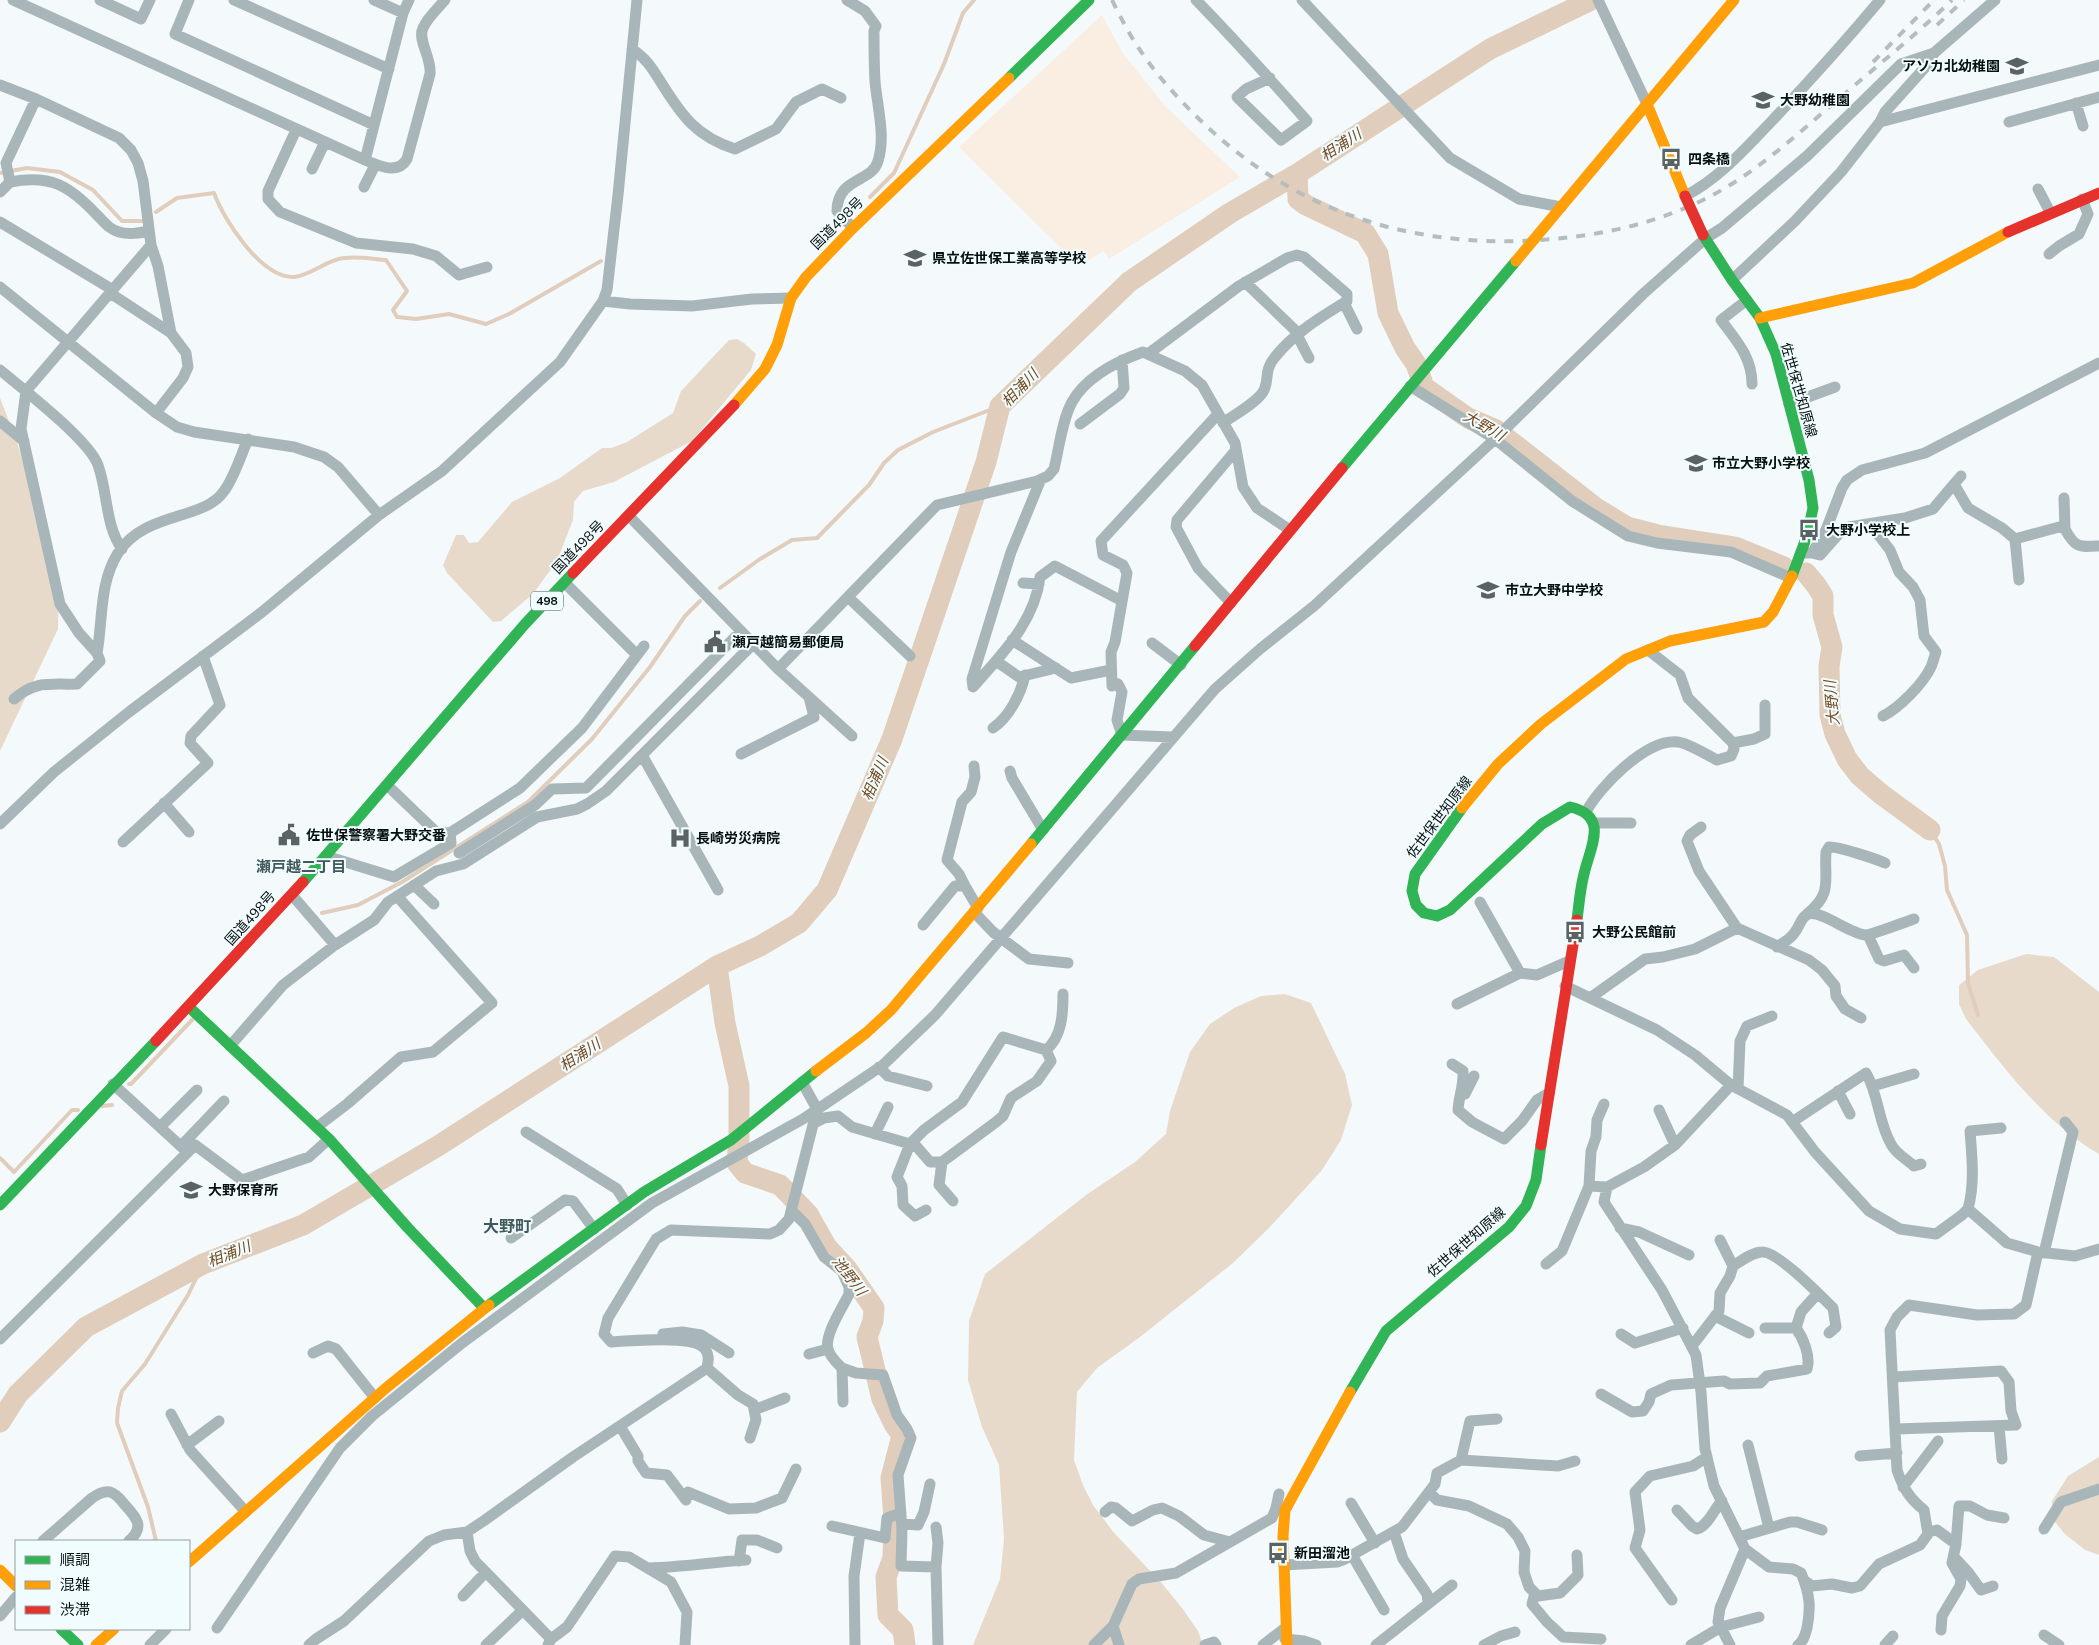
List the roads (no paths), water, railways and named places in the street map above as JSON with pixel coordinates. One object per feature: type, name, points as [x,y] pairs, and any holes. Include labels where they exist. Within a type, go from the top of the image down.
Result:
[{"type":"main road","name":"国道498号","points":[[0,1205],[113,1084],[189,1008],[292,895],[525,624],[734,405],[765,369],[777,345],[791,298],[806,277],[853,228],[1089,0]]},
{"type":"main road","points":[[190,1561],[375,1398],[484,1308],[644,1192],[731,1140],[749,1123],[866,1033],[890,1010],[1122,736],[1290,530],[1734,0]]},
{"type":"main road","name":"佐世保世知原線","points":[[1586,812],[1570,807],[1542,824],[1450,910],[1437,916],[1424,913],[1416,905],[1412,892],[1416,874],[1453,818],[1498,764],[1541,724],[1626,659],[1670,642],[1764,622],[1773,612],[1806,553],[1807,536],[1813,508],[1809,480],[1776,354],[1760,318],[1704,237],[1647,104]]},
{"type":"main road","points":[[1760,318],[1913,283],[2019,226],[2099,193]]},
{"type":"main road","points":[[1586,812],[1594,822]]},
{"type":"main road","name":"佐世保世知原線","points":[[1286,1637],[1284,1565],[1279,1515],[1285,1510],[1315,1453],[1386,1331],[1509,1226],[1526,1206],[1536,1180],[1584,873],[1595,840],[1594,822]]},
{"type":"main road","points":[[189,1008],[330,1139],[408,1228],[484,1308]]},
{"type":"main road","points":[[0,1570],[15,1585]]},
{"type":"main road","points":[[62,1630],[78,1645]]},
{"type":"main road","points":[[96,1645],[113,1630]]},
{"type":"street","points":[[12,0],[296,130],[370,163],[386,168],[399,168],[407,159],[431,67],[421,33],[423,27],[445,0]]},
{"type":"street","points":[[100,0],[141,19],[150,0]]},
{"type":"street","points":[[189,0],[175,34],[374,125]]},
{"type":"street","points":[[234,0],[388,70]]},
{"type":"street","points":[[374,0],[403,13]]},
{"type":"street","points":[[364,187],[370,163],[374,125],[403,13],[409,0]]},
{"type":"street","points":[[0,824],[54,772],[129,712],[262,612],[379,515],[442,471],[560,362],[603,301],[609,274],[636,0]]},
{"type":"street","points":[[847,0],[865,11],[876,26],[875,80],[881,137],[878,161],[874,168],[841,192],[837,202],[837,211],[853,228]]},
{"type":"street","points":[[1196,0],[1270,78],[1306,121],[1281,140],[1237,97],[1246,89],[1270,78]]},
{"type":"street","points":[[1302,0],[1450,158],[1519,199],[1561,207]]},
{"type":"street","points":[[1598,0],[1647,104]]},
{"type":"street","points":[[1685,196],[1701,188],[1738,156],[1824,67],[1880,0]]},
{"type":"street","points":[[1732,280],[1802,214],[1841,172],[1880,122],[1885,112],[1929,63],[1934,54],[1995,0]]},
{"type":"street","points":[[632,49],[646,58],[680,113],[696,130],[719,144],[735,148],[776,129],[796,102],[822,89],[841,98]]},
{"type":"street","points":[[217,1628],[340,1448],[372,1416],[462,1342],[652,1202],[817,1109],[879,1067],[935,1015],[1172,737],[1215,690],[1260,649],[1314,606],[1495,439],[1704,237],[1722,228],[1807,156],[1902,64],[1934,54]]},
{"type":"street","points":[[1880,122],[2099,65]]},
{"type":"street","points":[[0,85],[36,99],[120,138],[131,150],[138,163],[143,181],[151,245],[158,266],[171,333]]},
{"type":"street","points":[[2009,122],[2099,97]]},
{"type":"street","points":[[10,181],[6,164],[36,99]]},
{"type":"street","points":[[2076,103],[2083,126]]},
{"type":"street","points":[[296,130],[268,190],[268,199],[280,212],[356,243],[413,249],[436,256],[459,275],[486,267]]},
{"type":"street","points":[[312,169],[325,142]]},
{"type":"street","points":[[0,192],[10,181],[35,178],[61,185],[75,193],[108,227],[118,232],[130,234],[149,231]]},
{"type":"street","points":[[2038,189],[2050,212]]},
{"type":"street","points":[[2049,254],[2079,234],[2088,214],[2082,199]]},
{"type":"street","points":[[0,222],[112,292],[171,333],[186,353],[188,367],[183,378],[156,413]]},
{"type":"street","points":[[14,699],[25,689],[34,685],[76,684],[100,661],[97,653],[79,633],[60,604],[21,429],[26,391],[151,245]]},
{"type":"street","points":[[1112,680],[1111,652],[1115,642],[1127,573],[1123,565],[1103,555],[1101,541],[1220,418],[1263,392],[1270,364],[1297,334],[1344,303],[1347,300],[1347,294],[1304,257],[1297,255],[1287,258],[1245,282],[1148,354]]},
{"type":"street","points":[[1245,282],[1297,334],[1310,358]]},
{"type":"street","points":[[0,287],[156,413],[177,426],[194,432],[294,447],[324,457],[338,467],[379,515]]},
{"type":"street","points":[[603,301],[692,306],[752,299],[791,298]]},
{"type":"street","points":[[1747,300],[1721,320],[1743,349],[1752,370],[1752,384]]},
{"type":"street","points":[[1344,303],[1358,329]]},
{"type":"street","points":[[778,669],[937,505],[1039,480],[1048,476],[1054,469],[1073,401],[1094,379],[1122,360],[1143,352],[1185,371],[1202,385],[1235,443],[1243,487],[1257,508],[1290,530]]},
{"type":"street","points":[[1080,424],[1120,394],[1124,388],[1122,360]]},
{"type":"street","points":[[1806,553],[1826,530],[1842,488],[1847,480],[1862,470],[1925,454],[2099,363]]},
{"type":"street","points":[[0,370],[26,391],[88,448],[98,465],[114,539],[122,550]]},
{"type":"street","points":[[1410,386],[1495,439],[1572,501],[1628,536],[1657,543],[1731,552],[1791,578]]},
{"type":"street","points":[[1789,404],[1835,387]]},
{"type":"street","points":[[0,421],[24,441]]},
{"type":"street","points":[[97,653],[101,608],[106,581],[122,550],[135,534],[155,523],[206,506],[216,500],[224,492],[248,439]]},
{"type":"street","points":[[1231,603],[1198,568],[1176,527],[1177,520],[1236,450]]},
{"type":"street","points":[[1039,480],[1011,552],[972,679],[973,687],[1022,627],[1038,594],[1040,577],[1056,566],[1122,601]]},
{"type":"street","points":[[1806,553],[1820,555],[1842,530],[1904,518],[1932,509],[1958,480],[1968,508],[2002,528],[2015,539],[2018,580]]},
{"type":"street","points":[[2064,498],[2065,529],[2072,542],[2080,547],[2099,546]]},
{"type":"street","points":[[629,516],[778,669],[852,736]]},
{"type":"street","points":[[1870,524],[1890,550],[1899,572],[1914,587],[1920,600],[1924,636],[1936,652],[1931,667],[1904,702],[1883,716]]},
{"type":"street","points":[[2015,539],[2059,527],[2065,529]]},
{"type":"street","points":[[326,856],[394,877],[520,788],[582,728],[641,650],[565,583]]},
{"type":"street","points":[[1023,583],[1039,584]]},
{"type":"street","points":[[848,597],[910,656]]},
{"type":"street","points":[[463,858],[552,789],[586,788],[741,631]]},
{"type":"street","points":[[1012,640],[1071,678],[1112,680],[1118,684],[1122,692],[1117,720],[1122,736],[1172,737]]},
{"type":"street","points":[[1152,643],[1181,665]]},
{"type":"street","points":[[230,1046],[283,985],[335,946],[374,920],[388,902],[436,871],[537,817],[576,809],[606,791],[753,644]]},
{"type":"street","points":[[1586,812],[1592,800],[1612,778],[1638,757],[1660,744],[1679,742],[1717,760],[1731,756],[1734,749],[1733,743],[1688,698],[1680,675],[1648,650]]},
{"type":"street","points":[[123,842],[208,763],[190,743],[191,736],[220,705],[203,656]]},
{"type":"street","points":[[996,661],[1019,677],[1056,668]]},
{"type":"street","points":[[994,728],[1002,722],[1023,688],[1025,676]]},
{"type":"street","points":[[741,754],[814,716],[809,698]]},
{"type":"street","points":[[1733,743],[1754,739],[1765,734],[1765,705]]},
{"type":"street","points":[[642,754],[718,890]]},
{"type":"street","points":[[974,766],[975,777],[971,792],[962,802],[947,860],[959,874],[976,910],[1000,938],[1028,959],[1068,962]]},
{"type":"street","points":[[1010,770],[1012,778],[1043,830]]},
{"type":"street","points":[[387,785],[436,832],[450,838],[463,858]]},
{"type":"street","points":[[164,803],[189,832]]},
{"type":"street","points":[[1594,822],[1631,823]]},
{"type":"street","points":[[1701,827],[1690,835],[1687,841],[1699,870],[1737,928],[1809,960],[1822,970],[1835,986],[1836,996],[1845,1009],[1861,1018]]},
{"type":"street","points":[[1777,947],[1789,940],[1803,917],[1823,898],[1826,887],[1826,852],[1829,848],[1834,847],[1858,855],[1873,857],[1884,863]]},
{"type":"street","points":[[414,885],[434,904]]},
{"type":"street","points":[[923,925],[955,886],[965,886]]},
{"type":"street","points":[[292,895],[335,946]]},
{"type":"street","points":[[316,1127],[347,1104],[401,1057],[433,1052],[492,1003],[397,896]]},
{"type":"street","points":[[1480,902],[1520,973]]},
{"type":"street","points":[[1807,914],[1814,913],[1850,930],[1868,935],[1914,919]]},
{"type":"street","points":[[1590,998],[1646,959],[1695,949],[1737,928]]},
{"type":"street","points":[[1868,935],[1879,959],[1884,961],[1904,955],[1914,968]]},
{"type":"street","points":[[1457,1004],[1520,973],[1537,974],[1569,961]]},
{"type":"street","points":[[1565,986],[1657,1030],[1695,1054],[1735,1087],[1787,1115],[1815,1152],[1869,1211],[1900,1229],[1936,1234],[1962,1215],[1968,1209],[1972,1195],[1973,1178],[1970,1131],[2002,1128]]},
{"type":"street","points":[[1046,1050],[1054,1043],[1063,1015],[1063,994]]},
{"type":"street","points":[[1589,1186],[1607,1187],[1644,1167],[1674,1146],[1735,1087],[1740,1041],[1747,1026],[1772,1016]]},
{"type":"street","points":[[814,1123],[824,1118],[838,1116],[847,1125],[910,1144],[917,1147],[930,1162],[942,1162],[1003,1116],[1011,1098],[1037,1082],[1051,1061],[1046,1050],[1003,1037],[962,1102],[929,1126],[910,1144],[897,1177],[902,1186],[903,1205],[914,1216],[926,1210]]},
{"type":"street","points":[[1452,1064],[1462,1071],[1464,1081],[1459,1095],[1458,1110]]},
{"type":"street","points":[[879,1067],[888,1076],[928,1086]]},
{"type":"street","points":[[1792,1122],[1866,1073],[1874,1086],[1886,1133],[1892,1146],[1914,1166],[1921,1164]]},
{"type":"street","points":[[1874,1086],[1914,1074]]},
{"type":"street","points":[[1458,1110],[1474,1076]]},
{"type":"street","points":[[309,1645],[344,1621],[429,1541],[444,1535],[467,1532],[707,1368],[709,1357],[705,1348],[695,1342],[663,1340],[611,1342],[604,1334],[608,1318],[656,1240],[671,1230],[770,1234],[779,1230],[789,1219],[817,1109],[802,1082]]},
{"type":"street","points":[[113,1084],[184,1149]]},
{"type":"street","points":[[160,1127],[197,1090]]},
{"type":"street","points":[[1838,1092],[1850,1114]]},
{"type":"street","points":[[1458,1110],[1472,1122],[1504,1139],[1522,1121],[1537,1100],[1549,1093]]},
{"type":"street","points":[[0,1339],[184,1149],[224,1101]]},
{"type":"street","points":[[1546,1264],[1562,1251],[1589,1186],[1591,1151],[1596,1137],[1597,1120],[1604,1104]]},
{"type":"street","points":[[875,1134],[888,1107]]},
{"type":"street","points":[[1659,1110],[1674,1146]]},
{"type":"street","points":[[1805,1581],[1812,1586],[1832,1584],[1852,1588],[1860,1586],[1879,1564],[1920,1546],[1928,1534],[1924,1510],[1912,1501],[1903,1487],[1898,1470],[1890,1330],[1897,1317],[1909,1305],[1977,1314],[2014,1314],[2026,1305],[2073,1132],[2065,1122]]},
{"type":"street","points":[[526,1132],[617,1189],[627,1205]]},
{"type":"street","points":[[184,1149],[194,1145],[242,1180],[309,1157],[330,1139]]},
{"type":"street","points":[[942,1162],[939,1185],[953,1201]]},
{"type":"street","points":[[1607,1187],[1604,1202],[1662,1290],[1696,1355],[1707,1457],[1714,1486],[1745,1549],[1769,1567],[1793,1569],[1801,1574],[1805,1581],[1811,1609],[1805,1636],[1798,1645]]},
{"type":"street","points":[[511,1238],[565,1200],[573,1201],[594,1229]]},
{"type":"street","points":[[794,1204],[824,1257],[842,1271],[849,1287],[849,1294],[827,1338],[828,1349],[832,1357],[842,1368],[856,1373],[883,1375],[897,1415],[911,1438],[898,1475],[901,1518],[901,1566],[936,1566]]},
{"type":"street","points":[[1968,1209],[2007,1243],[2041,1252],[2075,1256],[2099,1249]]},
{"type":"street","points":[[1620,1228],[1639,1232],[1689,1255]]},
{"type":"street","points":[[1692,1346],[1719,1311],[1720,1293],[1730,1276],[1733,1266],[1720,1240]]},
{"type":"street","points":[[1733,1266],[1760,1252],[1769,1253],[1794,1272],[1833,1308],[1836,1327],[1829,1333]]},
{"type":"street","points":[[1796,1328],[1801,1312],[1818,1293]]},
{"type":"street","points":[[1715,1316],[1727,1324],[1749,1333]]},
{"type":"street","points":[[1621,1334],[1635,1343],[1683,1328]]},
{"type":"street","points":[[1765,1328],[1796,1328]]},
{"type":"street","points":[[1601,1394],[1632,1412],[1637,1412],[1643,1411],[1649,1402],[1651,1394],[1671,1385],[1724,1381],[1730,1384],[1760,1383],[1767,1376],[1807,1368],[1808,1364],[1802,1337],[1796,1328]]},
{"type":"street","points":[[663,1340],[664,1334],[682,1332],[702,1335],[729,1353]]},
{"type":"street","points":[[313,1353],[328,1346],[336,1349],[375,1398]]},
{"type":"street","points":[[809,1354],[828,1349]]},
{"type":"street","points":[[707,1368],[738,1395],[753,1404],[756,1420],[750,1438]]},
{"type":"street","points":[[842,1368],[843,1402]]},
{"type":"street","points":[[1893,1377],[2001,1371],[2009,1382],[2011,1411],[2016,1425],[1896,1429]]},
{"type":"street","points":[[754,1410],[786,1398]]},
{"type":"street","points":[[171,1414],[187,1445],[221,1486],[246,1512]]},
{"type":"street","points":[[1461,1460],[1470,1421],[1497,1419]]},
{"type":"street","points":[[187,1445],[219,1421]]},
{"type":"street","points":[[620,1426],[646,1473],[667,1475],[679,1495],[688,1492],[729,1509],[756,1508],[782,1498],[796,1469]]},
{"type":"street","points":[[1999,1426],[2002,1460]]},
{"type":"street","points":[[1903,1487],[1938,1441]]},
{"type":"street","points":[[1748,1445],[1769,1528]]},
{"type":"street","points":[[1860,1456],[1897,1454]]},
{"type":"street","points":[[1672,1600],[1635,1548],[1640,1530],[1635,1492],[1650,1476],[1693,1466],[1707,1457]]},
{"type":"street","points":[[1284,1565],[1336,1562],[1394,1532],[1402,1527],[1435,1484],[1437,1473],[1461,1460],[1575,1461]]},
{"type":"street","points":[[832,1526],[884,1538],[887,1518],[901,1518],[918,1525],[924,1512],[930,1484]]},
{"type":"street","points":[[2044,1529],[2062,1502],[2099,1489]]},
{"type":"street","points":[[44,1540],[100,1492],[110,1492],[117,1495],[137,1520],[138,1528],[136,1535],[130,1540]]},
{"type":"street","points":[[1429,1492],[1437,1500],[1469,1506],[1507,1524],[1518,1537],[1525,1551],[1524,1572],[1529,1587],[1538,1596],[1560,1593],[1578,1576],[1577,1555]]},
{"type":"street","points":[[1094,1645],[1113,1626],[1132,1584],[1139,1579],[1176,1573],[1279,1515],[1279,1494]]},
{"type":"street","points":[[1677,1510],[1697,1529],[1703,1527],[1714,1509],[1722,1502]]},
{"type":"street","points":[[1351,1503],[1374,1543]]},
{"type":"street","points":[[1941,1630],[1942,1616],[1960,1586],[1961,1579],[1952,1563],[1960,1506],[1970,1506],[1987,1515],[2004,1518]]},
{"type":"street","points":[[1105,1512],[1111,1507],[1116,1508],[1132,1521],[1162,1508],[1179,1516],[1204,1534],[1230,1542]]},
{"type":"street","points":[[1739,1537],[1797,1522],[1822,1530]]},
{"type":"street","points":[[936,1527],[938,1543],[936,1566],[938,1645]]},
{"type":"street","points":[[1928,1532],[1937,1530],[1956,1544]]},
{"type":"street","points":[[467,1532],[470,1551],[475,1561],[550,1642],[567,1627],[615,1556],[629,1557],[671,1582],[687,1612],[685,1645]]},
{"type":"street","points":[[1394,1532],[1402,1559],[1427,1594],[1428,1604]]},
{"type":"street","points":[[855,1645],[854,1576],[860,1533]]},
{"type":"street","points":[[648,1568],[686,1567],[713,1562],[742,1560],[742,1540],[757,1540],[777,1548]]},
{"type":"street","points":[[1730,1645],[1718,1622],[1720,1608],[1745,1549]]},
{"type":"street","points":[[1352,1555],[1384,1610]]},
{"type":"street","points":[[1953,1557],[1968,1572],[1981,1590],[1993,1586]]},
{"type":"street","points":[[463,1596],[486,1572]]},
{"type":"street","points":[[1376,1645],[1452,1585]]},
{"type":"street","points":[[1535,1594],[1532,1604],[1563,1637],[1601,1639]]},
{"type":"street","points":[[0,1616],[15,1598]]},
{"type":"street","points":[[486,1645],[522,1610]]},
{"type":"street","points":[[1691,1645],[1721,1628],[1759,1617]]},
{"type":"street","points":[[1113,1626],[1119,1645]]},
{"type":"street","points":[[150,1645],[165,1630]]},
{"type":"street","points":[[1484,1645],[1501,1636],[1515,1632]]},
{"type":"street","points":[[2044,1635],[2059,1645]]},
{"type":"street","points":[[1885,1645],[1893,1636]]},
{"type":"street","points":[[1263,1645],[1286,1637],[1316,1645]]},
{"type":"street","points":[[1205,1645],[1214,1642],[1216,1645]]},
{"type":"waterway","points":[[870,197],[894,173],[944,64],[963,13],[974,0]]},
{"type":"waterway","name":"相浦川","points":[[0,1422],[18,1394],[86,1327],[203,1264],[303,1225],[438,1146],[717,966],[760,946],[799,923],[827,890],[892,739],[986,462],[1000,406],[1129,282],[1230,213],[1297,174],[1490,49],[1591,0]]},
{"type":"waterway","points":[[0,173],[27,168],[60,172],[93,190],[122,221],[142,221]]},
{"type":"waterway","name":"大野川","points":[[1297,174],[1298,199],[1306,205],[1365,233],[1378,254],[1388,313],[1405,348],[1416,364],[1424,387],[1468,418],[1496,430],[1596,508],[1627,527],[1658,535],[1735,547],[1784,567]]},
{"type":"waterway","points":[[156,212],[177,198],[214,193],[226,218],[245,245],[257,258],[281,275],[300,276],[332,261],[344,258],[360,257],[386,260],[407,291],[393,310],[397,317],[416,319],[449,314],[486,324],[509,314],[601,261]]},
{"type":"waterway","points":[[720,588],[760,559],[792,540],[817,538],[869,485],[884,463],[898,450],[933,432],[1000,406]]},
{"type":"waterway","name":"大野川","points":[[1806,573],[1823,596],[1823,615],[1832,647],[1829,666],[1830,715],[1835,734],[1847,759],[1860,776],[1881,794],[1930,830]]},
{"type":"waterway","points":[[322,913],[358,905],[402,882],[528,802],[592,739],[650,667],[685,616],[700,601]]},
{"type":"waterway","points":[[1930,830],[1939,844],[1945,866],[1947,890],[1967,935],[1968,983],[1978,1015]]},
{"type":"waterway","name":"池野川","points":[[717,966],[725,1023],[739,1086],[737,1163],[745,1173],[780,1185],[808,1214],[826,1246],[847,1269],[874,1308],[873,1321],[867,1337],[882,1399],[894,1424],[902,1435],[891,1478],[894,1520],[893,1558],[886,1577],[888,1615],[903,1630],[905,1645]]},
{"type":"waterway","points":[[129,1084],[192,1020]]},
{"type":"waterway","points":[[102,1106],[112,1105]]},
{"type":"waterway","points":[[0,1158],[14,1172],[72,1110],[78,1110]]},
{"type":"waterway","points":[[156,1540],[148,1507],[117,1423],[118,1408],[122,1391],[145,1364],[188,1295],[203,1264]]},
{"type":"railway","points":[[1112,0],[1137,46],[1175,94],[1228,145],[1267,174],[1308,197],[1351,216],[1396,229],[1443,237],[1491,241],[1541,240],[1604,232],[1644,223],[1703,200],[1741,178],[1775,153],[1952,0]]},
{"type":"railway","points":[[1873,62],[1934,0]]},
{"type":"railway","points":[[1937,25],[1964,0]]},
{"type":"place","name":"アソカ北幼稚園","points":[[2017,66]]},
{"type":"place","name":"大野幼稚園","points":[[1763,100]]},
{"type":"place","name":"四条橋","points":[[1671,159]]},
{"type":"place","name":"県立佐世保工業高等学校","points":[[915,258]]},
{"type":"place","name":"市立大野小学校","points":[[1696,463]]},
{"type":"place","name":"大野小学校上","points":[[1809,530]]},
{"type":"place","name":"市立大野中学校","points":[[1488,590]]},
{"type":"place","name":"瀬戸越簡易郵便局","points":[[715,642]]},
{"type":"place","name":"佐世保警察署大野交番","points":[[289,835]]},
{"type":"place","name":"長崎労災病院","points":[[680,838]]},
{"type":"place","name":"大野公民館前","points":[[1575,932]]},
{"type":"place","name":"大野保育所","points":[[191,1190]]},
{"type":"place","name":"新田溜池","points":[[1278,1553]]},
{"type":"district","name":"瀬戸越二丁目","points":[[301,867]]},
{"type":"district","name":"大野町","points":[[507,1226]]}]
